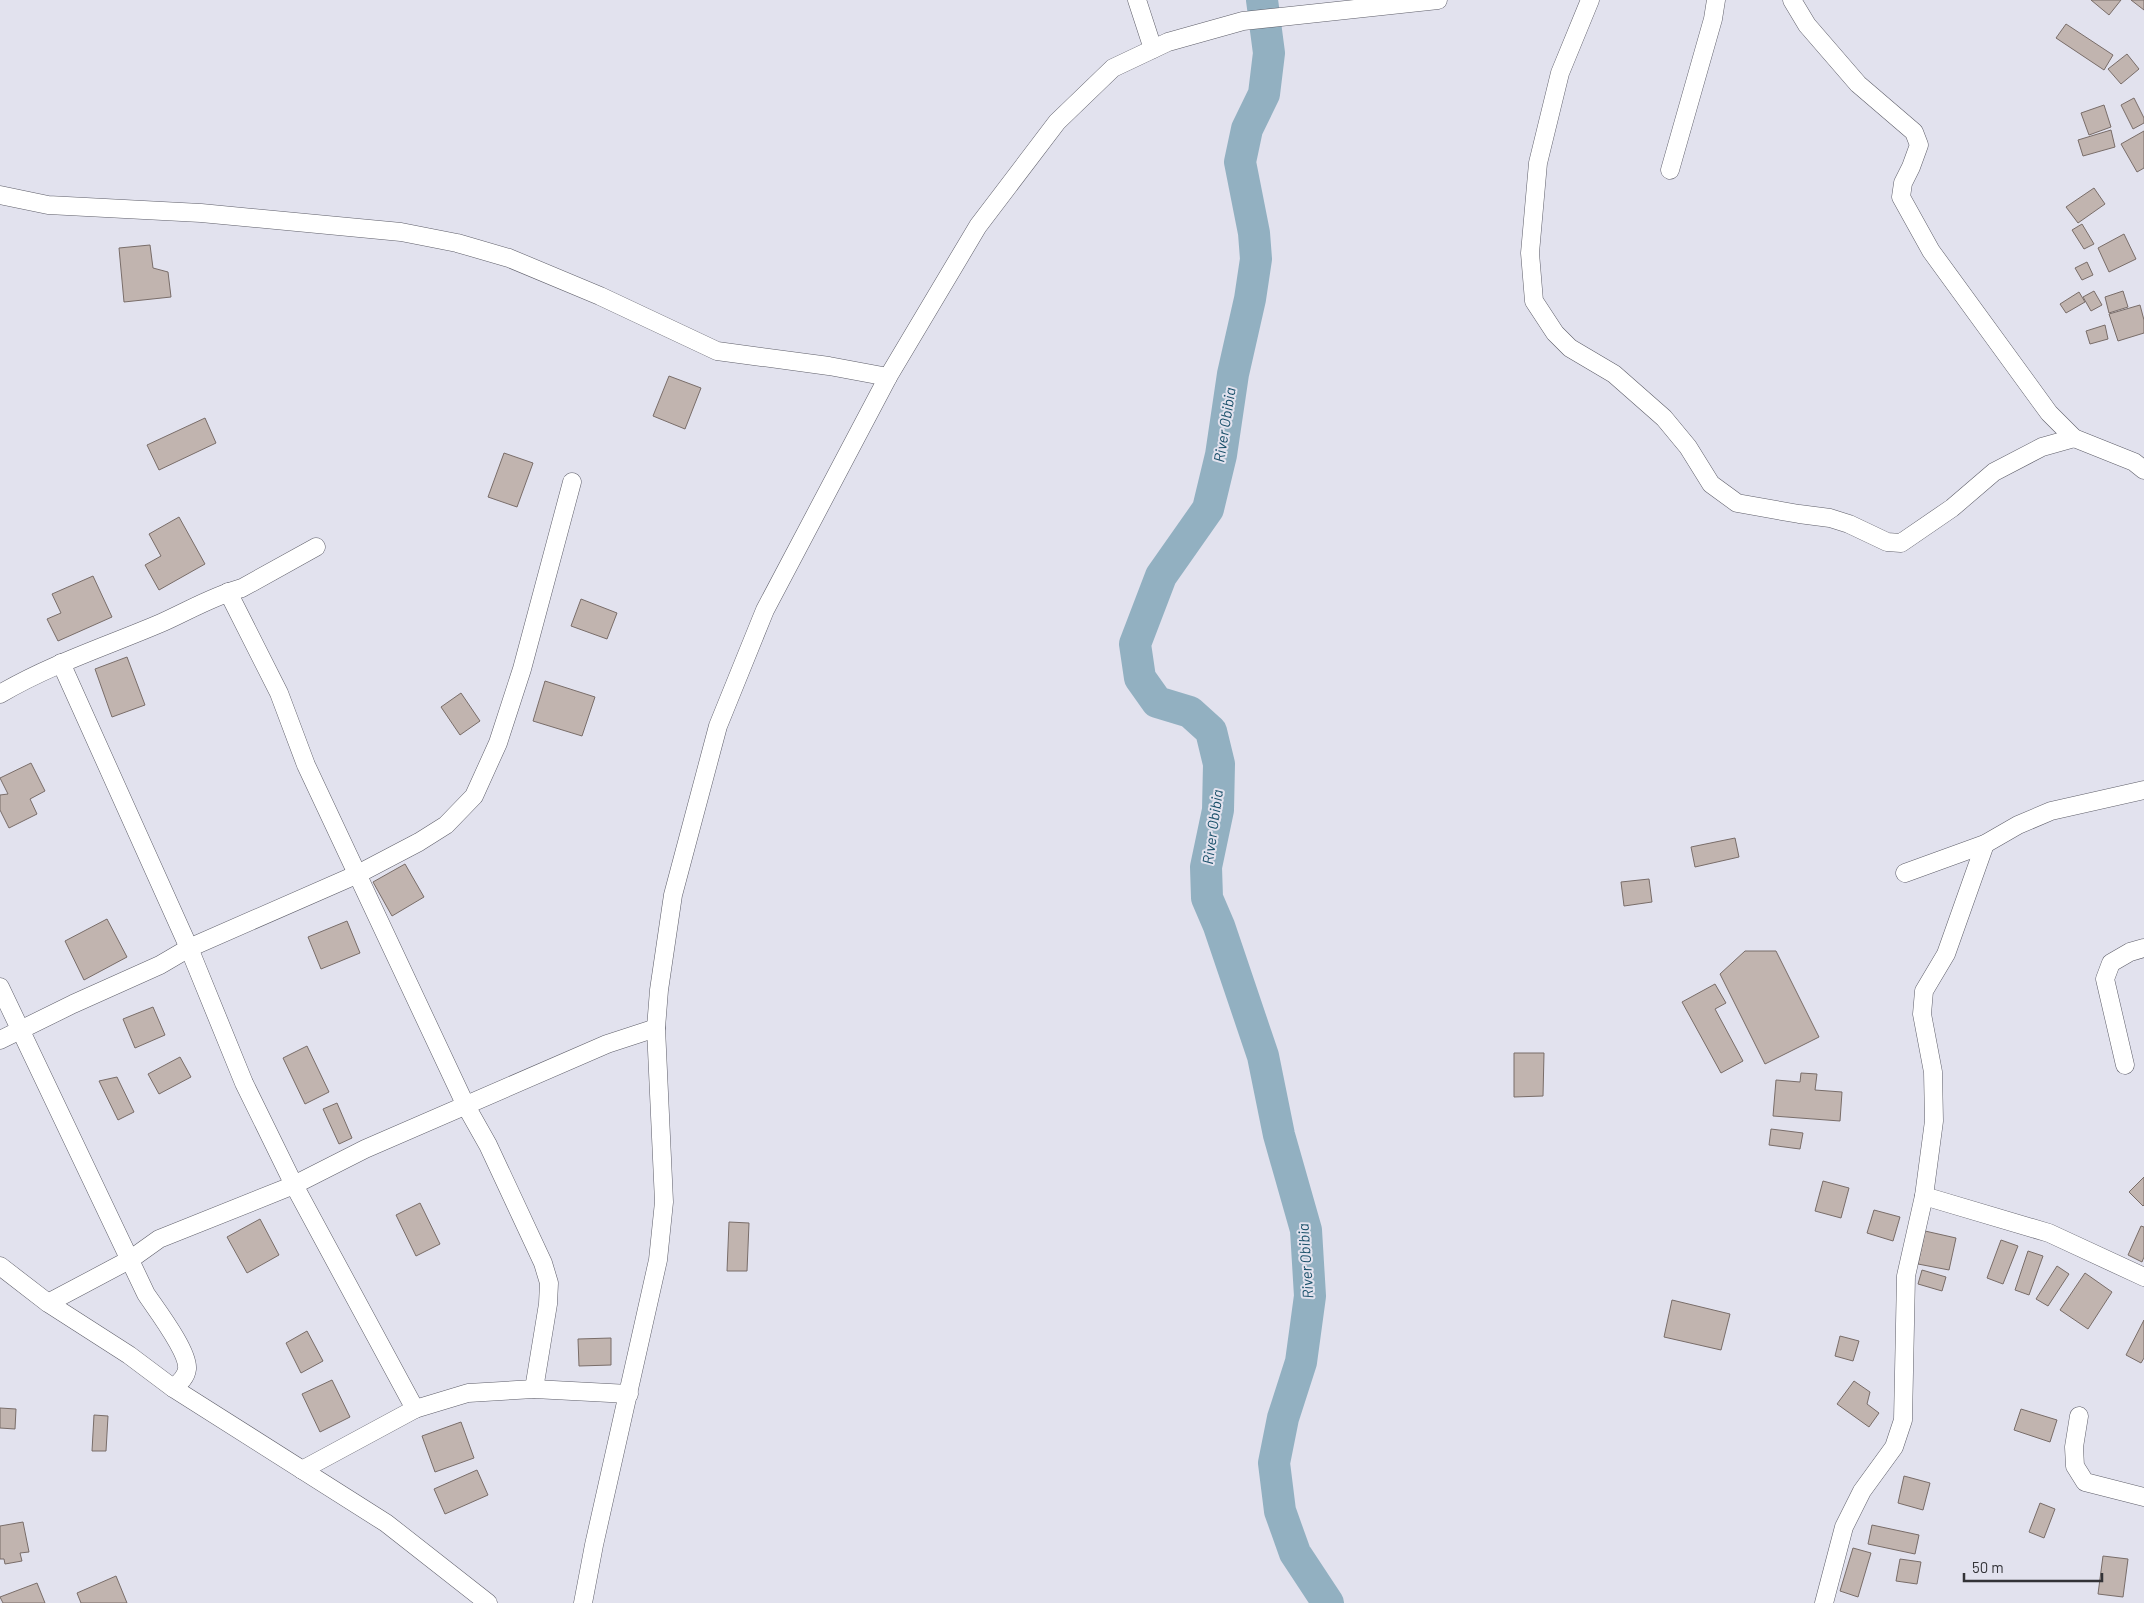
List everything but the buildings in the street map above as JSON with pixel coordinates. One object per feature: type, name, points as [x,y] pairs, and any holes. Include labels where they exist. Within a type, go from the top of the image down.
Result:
[{"type":"street","points":[[1137,0],[1153,49]]},
{"type":"street","points":[[583,1603],[594,1545],[658,1260],[664,1202],[656,1028],[659,990],[673,895],[718,726],[765,610],[888,377],[978,226],[1057,122],[1113,68],[1168,42],[1243,21],[1438,0]]},
{"type":"street","points":[[1590,0],[1560,73],[1538,163],[1530,253],[1534,300],[1555,333],[1570,348],[1614,374],[1664,418],[1688,446],[1711,484],[1738,503],[1830,518],[1849,524],[1887,542],[1901,543],[1952,508],[1994,472],[2042,447],[2074,438]]},
{"type":"street","points":[[1670,170],[1713,19],[1716,0]]},
{"type":"street","points":[[1792,0],[1808,25],[1858,84],[1914,132],[1919,146],[1912,167],[1903,183],[1901,197],[1931,251],[2049,413],[2074,438],[2134,462],[2144,470]]},
{"type":"street","points":[[0,196],[48,205],[200,213],[401,232],[457,243],[509,258],[600,296],[717,352],[829,366],[888,377]]},
{"type":"street","points":[[0,1040],[73,1004],[160,965],[189,948],[358,874],[446,826],[474,796],[498,743],[522,669],[572,482]]},
{"type":"street","points":[[0,694],[60,663],[162,622],[228,592],[242,588],[316,547]]},
{"type":"street","points":[[228,592],[279,693],[306,765],[466,1106],[488,1145],[543,1263],[549,1283],[548,1304],[534,1389]]},
{"type":"street","points":[[60,663],[189,948],[244,1083],[294,1185],[415,1409]]},
{"type":"street","points":[[1905,873],[1985,844],[2018,825],[2051,812],[2144,790]]},
{"type":"street","points":[[1824,1603],[1844,1527],[1862,1491],[1894,1447],[1903,1420],[1906,1276],[1924,1196],[1934,1121],[1932,1072],[1922,1014],[1924,992],[1934,971],[1946,954],[1985,844]]},
{"type":"street","points":[[2125,1064],[2105,979],[2111,963],[2130,952],[2144,948]]},
{"type":"street","points":[[0,987],[146,1294],[175,1338],[186,1360],[187,1370],[183,1380],[174,1388]]},
{"type":"street","points":[[48,1303],[131,1259],[160,1239],[294,1185],[365,1149],[607,1044],[656,1028]]},
{"type":"street","points":[[1924,1196],[2049,1232],[2144,1277]]},
{"type":"street","points":[[0,1266],[48,1303],[129,1355],[174,1388],[386,1523],[488,1603]]},
{"type":"street","points":[[302,1470],[415,1409],[468,1393],[534,1389],[629,1394]]},
{"type":"street","points":[[2079,1416],[2074,1446],[2075,1466],[2086,1482],[2144,1497]]},
{"type":"waterway","name":"River Obibia","points":[[1262,0],[1269,53],[1264,94],[1247,129],[1240,162],[1254,233],[1256,259],[1250,299],[1233,374],[1221,455],[1208,509],[1161,576],[1135,644],[1140,678],[1157,702],[1190,712],[1211,731],[1219,764],[1218,810],[1206,867],[1207,898],[1219,926],[1263,1056],[1279,1135],[1306,1230],[1310,1296],[1301,1362],[1283,1418],[1274,1463],[1280,1511],[1295,1553],[1328,1603]]}]
